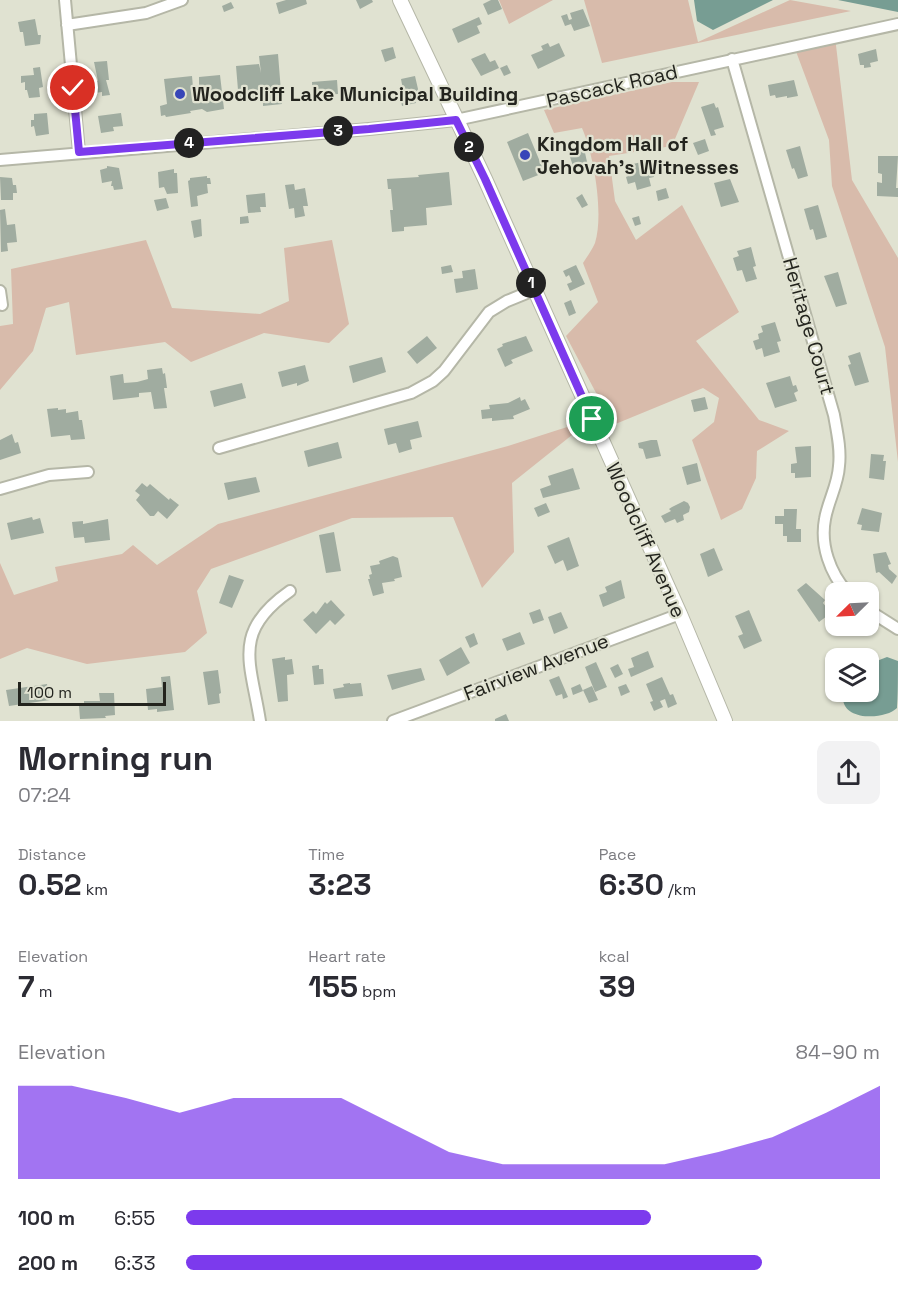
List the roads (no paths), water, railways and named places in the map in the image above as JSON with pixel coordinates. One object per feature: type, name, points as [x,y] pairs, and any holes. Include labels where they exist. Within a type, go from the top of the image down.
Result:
[{"type":"main road","name":"Woodcliff Avenue","points":[[400,0],[485,179],[680,614],[725,721]]},
{"type":"street","points":[[65,0],[79,152]]},
{"type":"street","points":[[67,26],[146,13],[182,0]]},
{"type":"street","name":"Pascack Road","points":[[0,160],[456,120],[732,58],[898,24]]},
{"type":"street","name":"Heritage Court","points":[[732,58],[834,415],[839,444],[839,465],[837,482],[825,519],[824,544],[839,582]]},
{"type":"street","points":[[219,448],[411,393],[433,381],[444,371],[489,312],[507,301],[534,290]]},
{"type":"street","points":[[0,291],[2,305]]},
{"type":"street","points":[[0,489],[49,475],[88,472]]},
{"type":"street","points":[[260,721],[249,666],[251,639],[263,615],[290,591]]},
{"type":"street","name":"Fairview Avenue","points":[[393,721],[680,614]]},
{"type":"street","points":[[879,617],[898,629]]},
{"type":"water","points":[[694,0],[773,0],[713,30],[697,21]]},
{"type":"water","points":[[838,0],[898,0],[898,12]]},
{"type":"water","points":[[887,657],[898,661],[897,708],[882,715],[863,716],[854,713],[847,709],[843,702],[879,702],[879,660]]},
{"type":"place","name":"Woodcliff Lake Municipal Building","points":[[180,94]]},
{"type":"place","name":"Kingdom Hall of Jehovah's Witnesses","points":[[525,155]]}]
